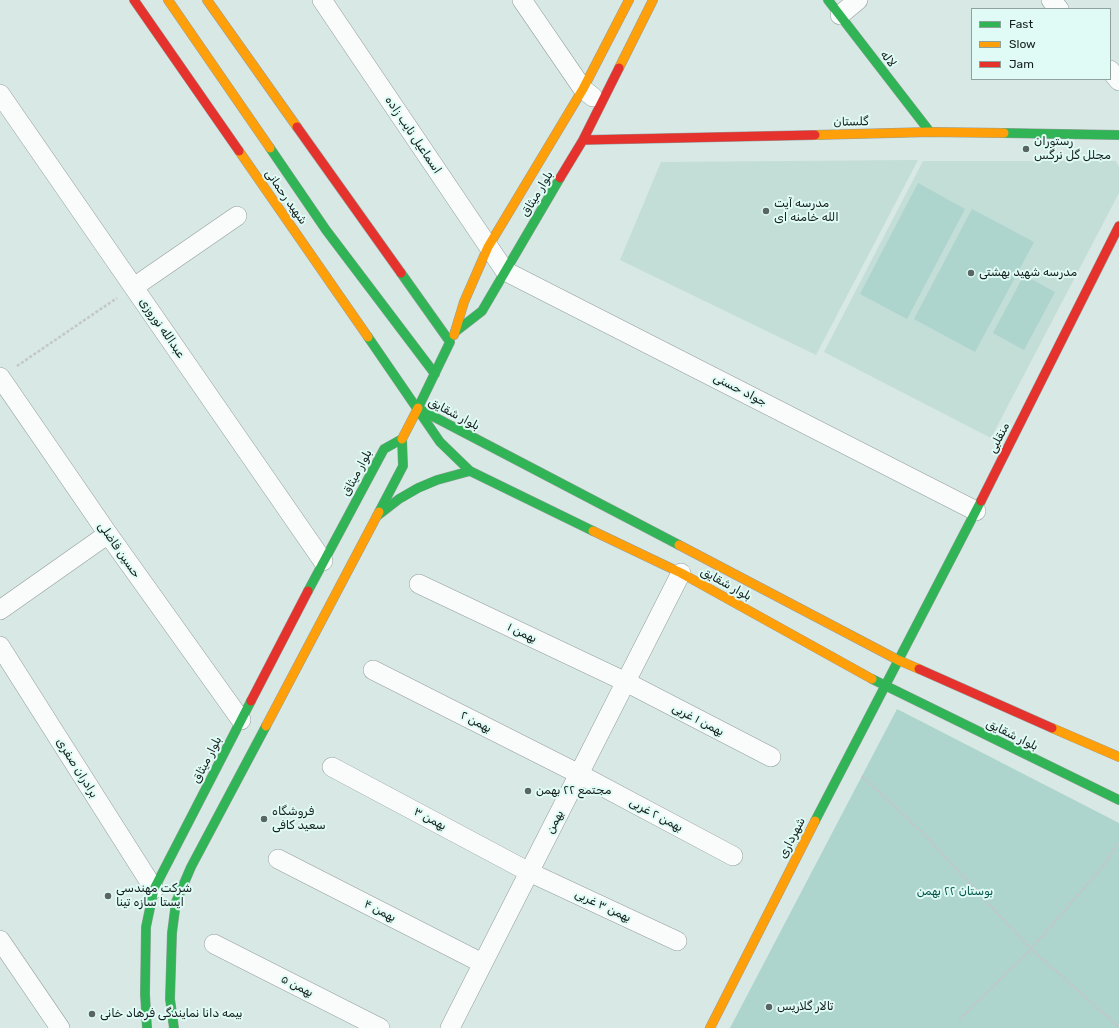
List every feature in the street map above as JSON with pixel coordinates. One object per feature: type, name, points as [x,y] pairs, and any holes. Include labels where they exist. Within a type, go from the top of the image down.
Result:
[{"type":"main road","name":"شهید رحمانی","points":[[134,0],[418,408]]},
{"type":"main road","name":"شهید رحمانی","points":[[168,0],[326,230],[434,374]]},
{"type":"main road","points":[[207,0],[450,342]]},
{"type":"main road","name":"بلوار میثاق","points":[[455,332],[464,302],[488,247],[583,89],[629,0]]},
{"type":"main road","name":"بلوار میثاق","points":[[455,332],[482,311],[584,140],[653,0]]},
{"type":"main road","name":"لاله","points":[[828,0],[930,132]]},
{"type":"main road","name":"گلستان","points":[[584,140],[930,132],[1119,135]]},
{"type":"main road","name":"منقلبی","points":[[898,660],[976,510],[1119,226]]},
{"type":"main road","points":[[174,1028],[170,992],[172,933],[176,902],[191,867],[403,466],[402,439],[455,332]]},
{"type":"main road","name":"بلوار شقایق","points":[[418,408],[440,442],[470,471],[681,573],[884,686],[1119,800]]},
{"type":"main road","name":"بلوار شقایق","points":[[418,408],[898,660],[1119,758]]},
{"type":"main road","name":"بلوار میثاق","points":[[147,1028],[145,994],[146,927],[154,889],[323,561],[384,449],[402,439]]},
{"type":"main road","points":[[377,516],[399,499],[418,488],[437,480],[470,471]]},
{"type":"main road","name":"شهرداری","points":[[710,1028],[845,760],[898,660]]},
{"type":"street","name":"اسماعیل نایب زاده","points":[[322,0],[505,271]]},
{"type":"street","points":[[522,0],[583,89],[602,104]]},
{"type":"street","points":[[840,15],[858,0]]},
{"type":"street","points":[[1051,0],[1058,8]]},
{"type":"street","points":[[1111,71],[1119,81]]},
{"type":"street","name":"عبدالله نوروزی","points":[[0,94],[323,561]]},
{"type":"street","points":[[134,287],[237,216]]},
{"type":"street","name":"جواد حسنی","points":[[505,271],[976,510]]},
{"type":"street","name":"حسین فاضلی","points":[[0,378],[108,534],[241,720]]},
{"type":"street","points":[[0,610],[108,534]]},
{"type":"street","name":"بهمن","points":[[450,1028],[681,573]]},
{"type":"street","name":"بهمن ۱","points":[[419,584],[626,682]]},
{"type":"street","name":"برادران صفری","points":[[0,646],[154,889]]},
{"type":"street","name":"بهمن ۲","points":[[373,670],[579,774]]},
{"type":"street","name":"بهمن ۱ غربی","points":[[626,682],[771,757]]},
{"type":"street","name":"بهمن ۳","points":[[332,767],[529,872]]},
{"type":"street","name":"بهمن ۲ غربی","points":[[579,774],[733,856]]},
{"type":"street","name":"بهمن ۴","points":[[278,859],[482,963]]},
{"type":"street","name":"بهمن ۳ غربی","points":[[529,872],[677,941]]},
{"type":"street","points":[[0,940],[60,1028]]},
{"type":"street","name":"بهمن ۵","points":[[214,944],[380,1028]]},
{"type":"path","points":[[0,378],[134,287]]},
{"type":"path","points":[[845,760],[921,831],[1031,949],[1119,1027]]},
{"type":"path","points":[[959,1020],[1031,949],[1104,865],[1119,842]]},
{"type":"shaded area","name":"مدرسه آیت الله خامنه ای","points":[[918,160],[816,355],[620,260],[661,162]]},
{"type":"shaded area","name":"مدرسه شهید بهشتی","points":[[923,161],[1116,161],[1119,167],[1119,193],[991,438],[824,352]]},
{"type":"green space","points":[[918,183],[965,209],[907,319],[860,294]]},
{"type":"green space","points":[[972,209],[1034,242],[975,352],[914,319]]},
{"type":"green space","points":[[1024,275],[1055,292],[1024,350],[993,333]]},
{"type":"green space","name":"بوستان ۲۲ بهمن","points":[[897,709],[1119,823],[1119,1028],[730,1028]]},
{"type":"traffic: fast","points":[[828,0],[930,132]]},
{"type":"traffic: fast","points":[[1004,133],[1119,135]]},
{"type":"traffic: fast","points":[[270,148],[326,230],[435,374]]},
{"type":"traffic: fast","points":[[455,332],[482,311],[560,178]]},
{"type":"traffic: fast","points":[[401,273],[450,342],[418,408]]},
{"type":"traffic: fast","points":[[368,337],[440,442],[470,471],[593,531]]},
{"type":"traffic: fast","points":[[419,409],[679,545]]},
{"type":"traffic: fast","points":[[308,591],[384,449],[402,439]]},
{"type":"traffic: fast","points":[[379,512],[403,466],[402,439]]},
{"type":"traffic: fast","points":[[377,516],[399,499],[418,488],[437,480],[470,471]]},
{"type":"traffic: fast","points":[[815,821],[981,501]]},
{"type":"traffic: fast","points":[[872,679],[1119,800]]},
{"type":"traffic: fast","points":[[147,1028],[145,994],[146,927],[154,889],[251,701]]},
{"type":"traffic: fast","points":[[174,1028],[170,999],[172,933],[176,902],[191,867],[266,726]]},
{"type":"traffic: slow","points":[[168,0],[270,148]]},
{"type":"traffic: slow","points":[[207,0],[297,127]]},
{"type":"traffic: slow","points":[[454,335],[464,302],[488,247],[583,89],[629,0]]},
{"type":"traffic: slow","points":[[619,68],[653,0]]},
{"type":"traffic: slow","points":[[815,135],[930,132],[1004,133]]},
{"type":"traffic: slow","points":[[239,151],[368,337]]},
{"type":"traffic: slow","points":[[402,439],[418,408]]},
{"type":"traffic: slow","points":[[266,726],[379,512]]},
{"type":"traffic: slow","points":[[593,531],[681,573],[872,679]]},
{"type":"traffic: slow","points":[[679,545],[898,660],[919,669]]},
{"type":"traffic: slow","points":[[1052,728],[1119,757]]},
{"type":"traffic: slow","points":[[710,1028],[815,821]]},
{"type":"traffic: jam","points":[[134,0],[239,151]]},
{"type":"traffic: jam","points":[[560,178],[583,140],[619,68]]},
{"type":"traffic: jam","points":[[297,127],[401,273]]},
{"type":"traffic: jam","points":[[583,140],[815,135]]},
{"type":"traffic: jam","points":[[981,501],[1119,226]]},
{"type":"traffic: jam","points":[[251,701],[308,591]]},
{"type":"traffic: jam","points":[[919,669],[1052,728]]},
{"type":"place","name":"رستوران مجلل گل نرگس","points":[[1026,149]]},
{"type":"place","name":"مدرسه آیت الله خامنه ای","points":[[766,211]]},
{"type":"place","name":"مدرسه شهید بهشتی","points":[[971,273]]},
{"type":"place","name":"مجتمع ۲۲ بهمن","points":[[528,791]]},
{"type":"place","name":"فروشگاه سعید کافی","points":[[264,819]]},
{"type":"place","name":"شرکت مهندسی ایستا سازه تینا","points":[[108,896]]},
{"type":"place","name":"تالار گلاریس","points":[[769,1007]]},
{"type":"place","name":"بیمه دانا نمایندگی فرهاد خانی","points":[[92,1014]]}]
